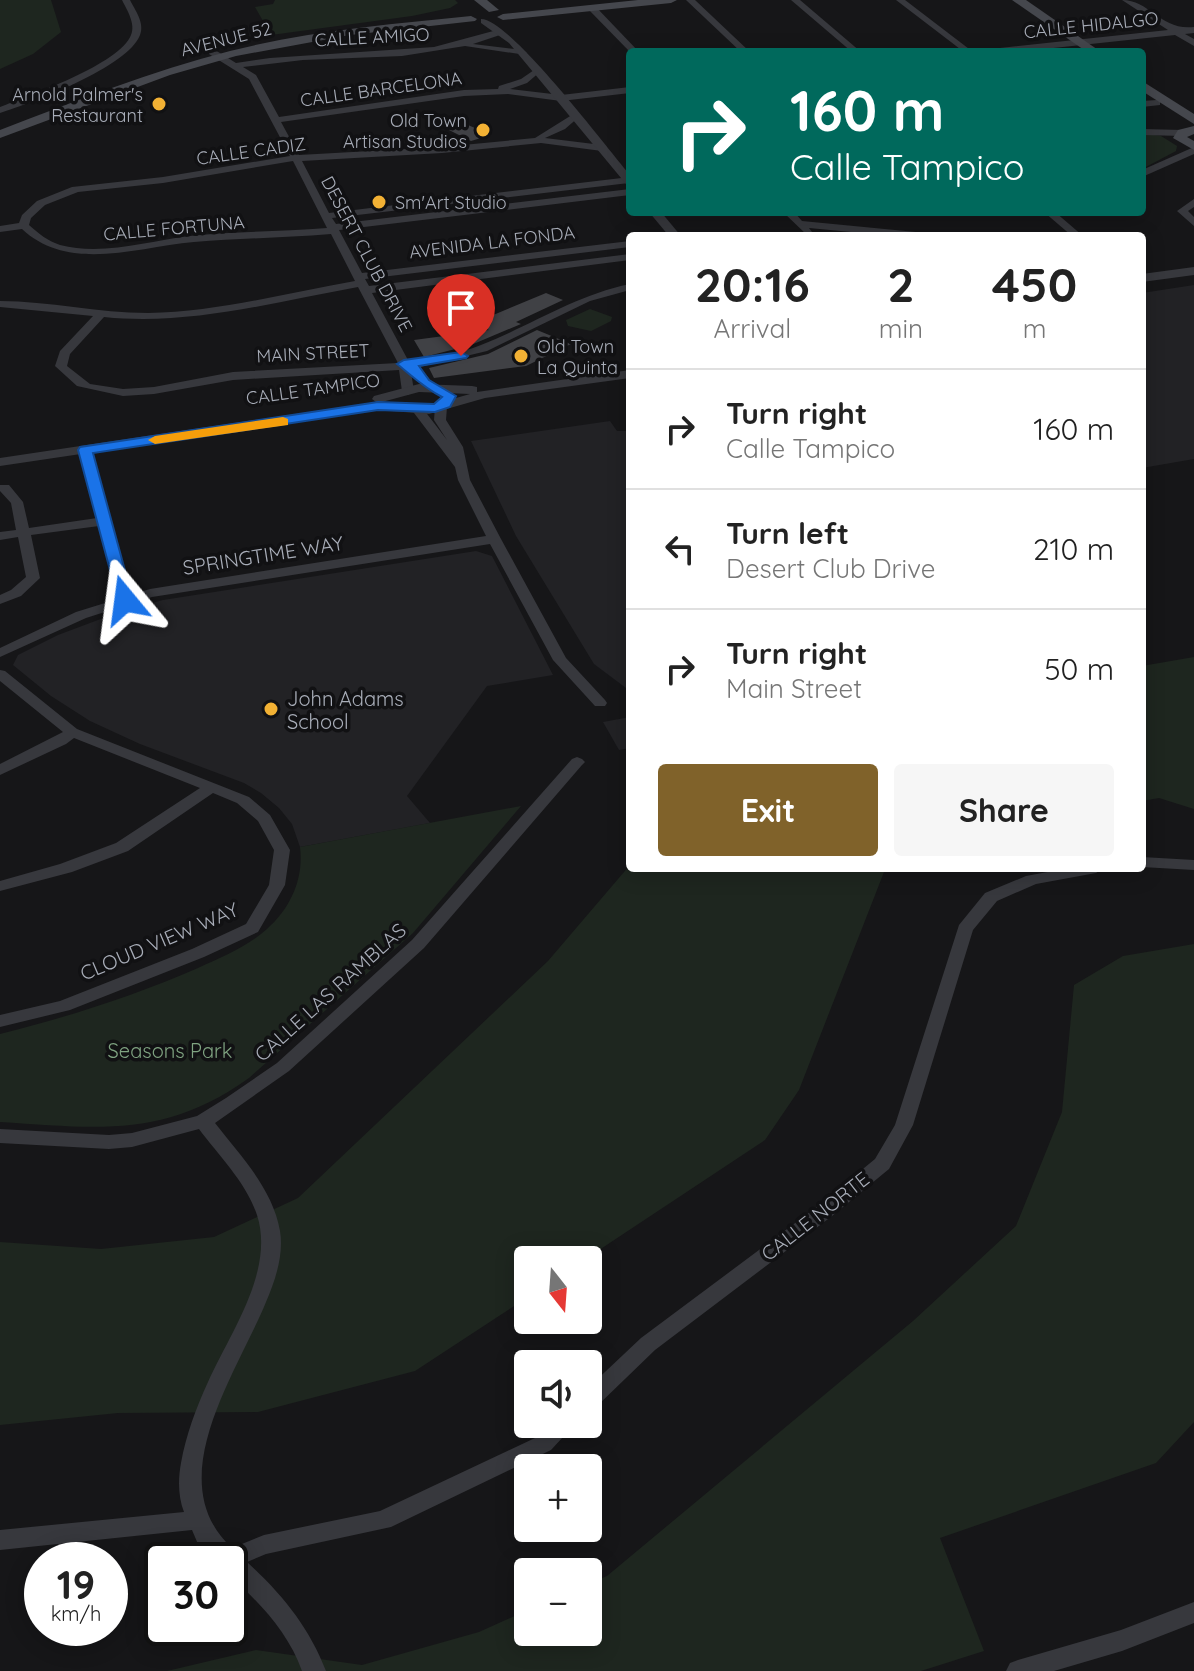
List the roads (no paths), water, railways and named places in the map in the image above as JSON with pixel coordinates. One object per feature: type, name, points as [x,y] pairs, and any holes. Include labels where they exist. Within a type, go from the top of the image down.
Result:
[{"type":"main road","points":[[473,10],[498,14],[611,0]]},
{"type":"main road","points":[[588,3],[671,0]]},
{"type":"main road","points":[[1007,0],[1077,46]]},
{"type":"main road","points":[[1018,0],[1077,46]]},
{"type":"main road","name":"AVENUE 52","points":[[0,126],[129,77],[217,55],[315,31],[473,10]]},
{"type":"main road","name":"AVENUE 52","points":[[0,134],[217,55],[473,10]]},
{"type":"main road","points":[[1146,89],[1189,129]]},
{"type":"main road","points":[[1146,96],[1184,122],[1189,129]]},
{"type":"main road","points":[[1189,129],[1182,141],[1194,148]]},
{"type":"street","points":[[0,110],[68,83],[122,51],[136,39],[137,25],[126,0]]},
{"type":"street","points":[[690,0],[742,48]]},
{"type":"street","points":[[795,0],[852,48]]},
{"type":"street","points":[[900,0],[964,48]]},
{"type":"street","points":[[1126,0],[1194,43]]},
{"type":"street","points":[[588,3],[631,48]]},
{"type":"street","points":[[473,10],[497,33],[512,41],[626,176]]},
{"type":"street","points":[[498,14],[516,38],[512,41]]},
{"type":"street","name":"CALLE HIDALGO","points":[[1048,48],[1194,30]]},
{"type":"street","name":"CALLE AMIGO","points":[[238,65],[276,59],[386,55],[459,46],[497,33]]},
{"type":"street","name":"CALLE AMIGO","points":[[459,46],[523,53]]},
{"type":"street","name":"DESERT CLUB DRIVE","points":[[217,55],[238,65],[253,77],[404,364],[407,392],[400,401],[434,426],[444,449],[461,467]]},
{"type":"street","name":"CALLE BARCELONA","points":[[277,120],[426,96],[489,91],[520,83],[537,71]]},
{"type":"street","points":[[561,98],[626,90]]},
{"type":"street","name":"CALLE BARCELONA","points":[[489,91],[561,98]]},
{"type":"street","points":[[1146,104],[1157,103]]},
{"type":"street","name":"CALLE CADIZ","points":[[523,141],[554,131],[575,116]]},
{"type":"street","points":[[1146,132],[1189,129]]},
{"type":"street","name":"CALLE CADIZ","points":[[24,226],[26,217],[41,203],[76,189],[163,180],[296,159],[454,150],[523,141],[554,140],[602,148]]},
{"type":"street","points":[[1146,172],[1194,148]]},
{"type":"street","points":[[326,216],[626,181]]},
{"type":"street","name":"CALLE FORTUNA","points":[[24,226],[42,241],[97,252],[190,240],[333,229],[626,192]]},
{"type":"street","points":[[1194,202],[1182,211],[1194,223]]},
{"type":"street","points":[[658,216],[672,232]]},
{"type":"street","points":[[792,216],[807,232]]},
{"type":"street","points":[[1054,216],[1073,232]]},
{"type":"street","points":[[800,224],[884,232]]},
{"type":"street","points":[[0,229],[24,226]]},
{"type":"street","name":"AVENIDA LA FONDA","points":[[0,304],[45,305],[101,314],[147,316],[205,313],[362,283],[626,245]]},
{"type":"street","name":"AVENIDA LA FONDA","points":[[362,283],[626,257]]},
{"type":"street","points":[[1146,277],[1194,271]]},
{"type":"street","points":[[1146,285],[1194,279]]},
{"type":"street","name":"MAIN STREET","points":[[101,314],[64,353],[61,366],[76,384],[109,392],[143,393],[232,377],[345,371],[474,351],[599,294],[626,288]]},
{"type":"street","name":"DESERT CLUB DRIVE","points":[[404,364],[449,396],[440,420],[457,447],[464,480],[560,660],[600,703]]},
{"type":"street","name":"CALLE TAMPICO","points":[[0,451],[358,403],[434,388],[480,390],[626,366]]},
{"type":"street","name":"CALLE TAMPICO","points":[[0,462],[378,406],[413,409],[443,406],[484,394],[626,375]]},
{"type":"street","points":[[125,600],[85,450],[91,444],[216,421]]},
{"type":"street","points":[[0,600],[16,593],[33,578],[17,502],[4,488]]},
{"type":"street","points":[[0,536],[103,521]]},
{"type":"street","name":"SPRINGTIME WAY","points":[[0,653],[29,637],[125,600],[164,591],[494,539]]},
{"type":"street","name":"CLOUD VIEW WAY","points":[[0,674],[72,732],[243,800],[264,818],[282,850],[277,885],[252,928],[64,1006],[0,1021]]},
{"type":"street","points":[[0,770],[61,741],[72,732]]},
{"type":"street","name":"CALLE LAS RAMBLAS","points":[[0,1136],[109,1142],[149,1137],[203,1121],[283,1067],[418,944],[577,762]]},
{"type":"street","points":[[0,886],[66,868],[122,847],[209,789]]},
{"type":"street","points":[[1146,862],[1194,865]]},
{"type":"street","name":"CALLE NORTE","points":[[602,1388],[648,1344],[825,1211],[882,1164],[904,1125],[965,929],[991,897],[1032,880],[1075,872]]},
{"type":"street","points":[[203,1121],[253,1190],[271,1231],[267,1267],[255,1305],[190,1457],[192,1506],[203,1532],[212,1542]]},
{"type":"street","points":[[248,1552],[264,1545],[383,1520],[543,1444],[549,1438]]},
{"type":"street","points":[[0,1540],[198,1520]]},
{"type":"street","points":[[248,1577],[306,1643],[314,1671]]},
{"type":"street","points":[[1018,1671],[1122,1640],[1194,1612]]},
{"type":"place","name":"Arnold Palmer's Restaurant","points":[[159,104]]},
{"type":"place","name":"Old Town Artisan Studios","points":[[483,130]]},
{"type":"place","name":"Sm'Art Studio","points":[[379,202]]},
{"type":"place","name":"Old Town La Quinta","points":[[521,356]]},
{"type":"place","name":"John Adams School","points":[[271,709]]},
{"type":"park label","name":"Seasons Park","points":[[170,1050]]}]
